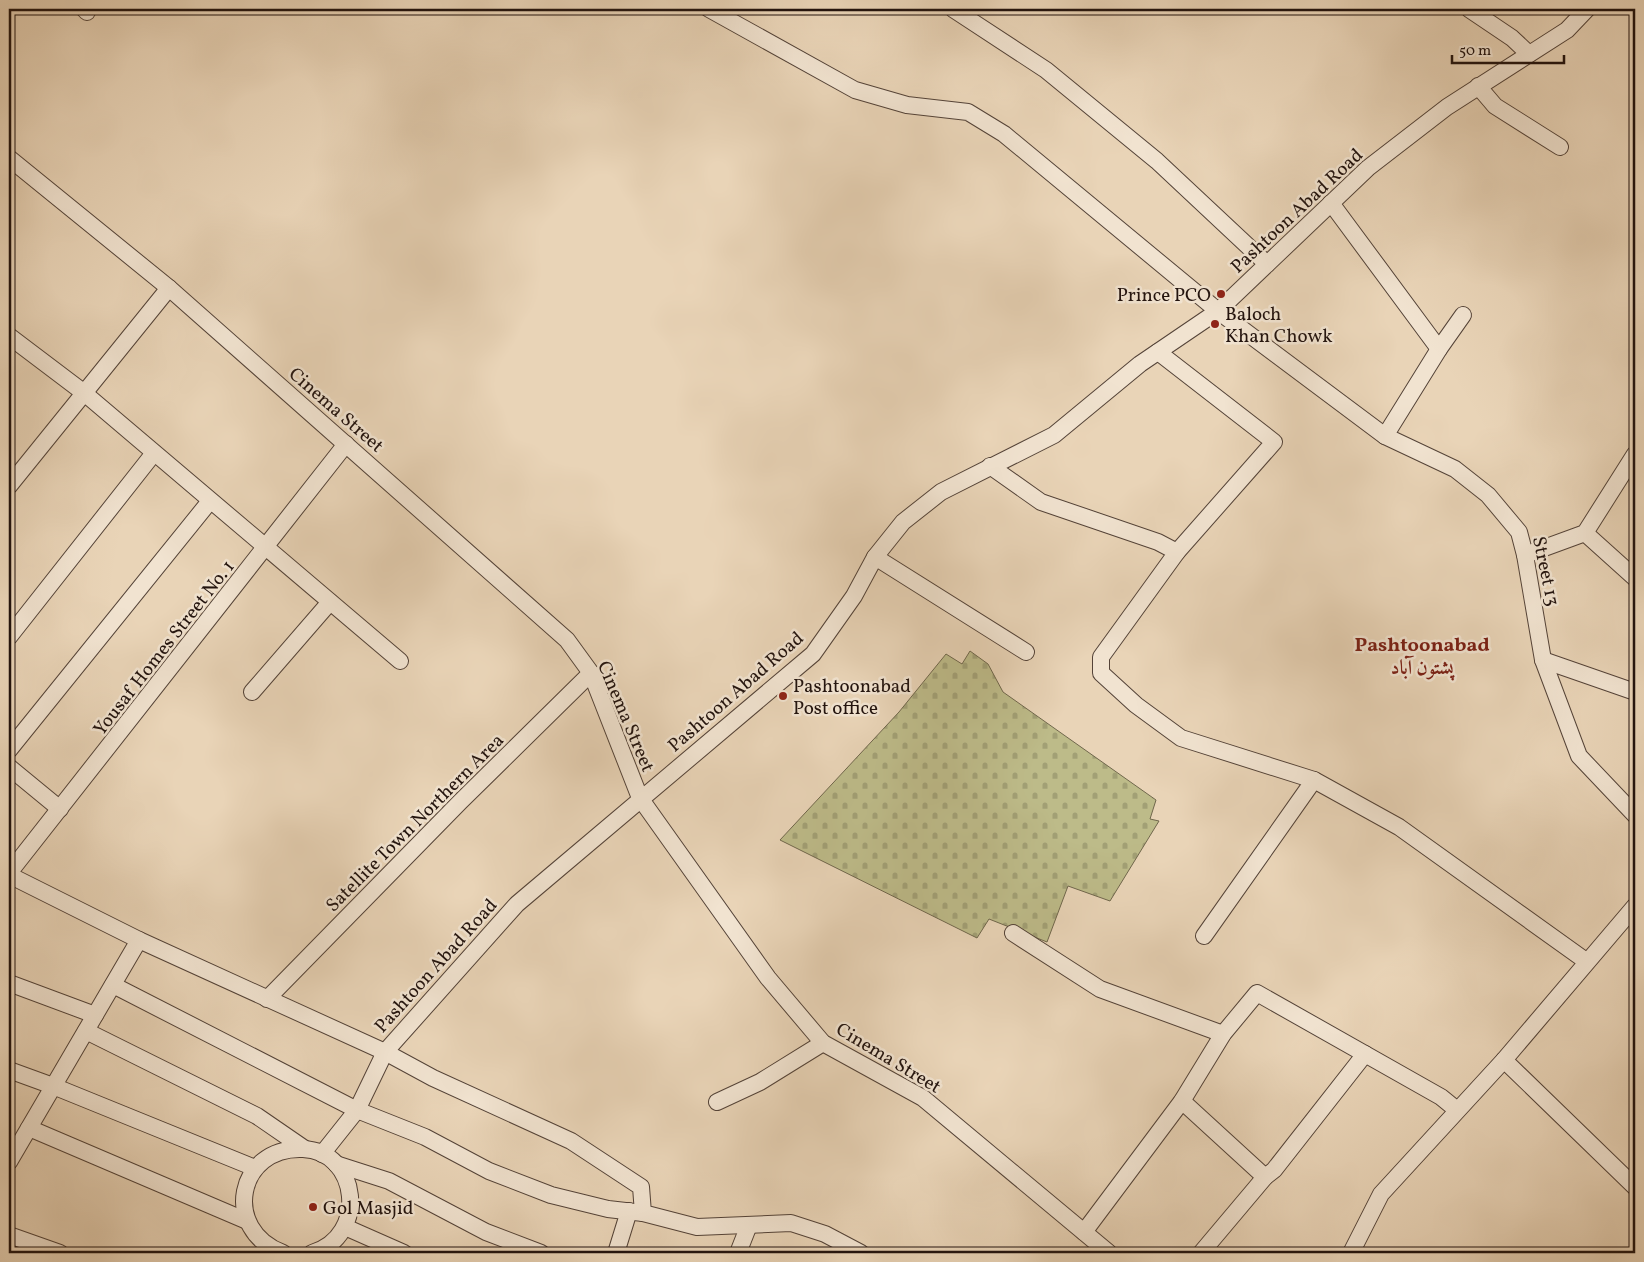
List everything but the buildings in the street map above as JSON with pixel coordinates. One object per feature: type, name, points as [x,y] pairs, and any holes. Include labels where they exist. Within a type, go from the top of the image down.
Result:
[{"type":"street","name":"Street 13","points":[[709,9],[855,90],[907,105],[968,112],[1004,134],[1218,311],[1385,436],[1455,469],[1488,495],[1519,532],[1525,555],[1543,660],[1579,756],[1635,815]]},
{"type":"street","points":[[953,9],[1046,70],[1157,161],[1267,264]]},
{"type":"street","points":[[1469,9],[1512,38],[1529,54]]},
{"type":"street","name":"Pashtoon Abad Road","points":[[322,1154],[357,1110],[385,1052],[517,904],[640,798],[767,695],[814,654],[854,596],[875,557],[903,522],[941,492],[1054,435],[1158,352],[1218,311],[1368,168],[1478,86],[1567,30],[1587,9]]},
{"type":"street","points":[[1478,86],[1495,106],[1560,147]]},
{"type":"street","name":"Cinema Street","points":[[9,158],[169,288],[567,640],[591,673],[640,798],[768,978],[823,1043],[923,1098],[1109,1253]]},
{"type":"street","points":[[1331,203],[1439,349]]},
{"type":"street","points":[[9,486],[83,392],[169,288]]},
{"type":"street","points":[[1385,436],[1439,349],[1463,315]]},
{"type":"street","points":[[9,336],[83,392],[400,661]]},
{"type":"street","points":[[1158,352],[1274,442],[1177,552],[1101,657],[1101,673],[1136,705],[1181,738],[1314,780],[1400,827],[1586,961]]},
{"type":"street","name":"Yousaf Homes Street No. 1","points":[[9,874],[266,549],[346,444]]},
{"type":"street","points":[[9,637],[154,453]]},
{"type":"street","points":[[1525,555],[1585,533],[1635,454]]},
{"type":"street","points":[[990,466],[1041,502],[1158,542],[1177,552]]},
{"type":"street","points":[[9,750],[210,501]]},
{"type":"street","points":[[1585,533],[1635,578]]},
{"type":"street","points":[[875,557],[1026,652]]},
{"type":"street","points":[[252,692],[330,602]]},
{"type":"street","points":[[1543,660],[1635,692]]},
{"type":"street","name":"Satellite Town Northern Area","points":[[267,999],[460,802],[591,673]]},
{"type":"street","points":[[9,767],[60,809]]},
{"type":"street","points":[[1204,936],[1259,861],[1314,780]]},
{"type":"street","points":[[9,874],[139,940],[385,1052],[433,1078],[571,1141],[641,1187],[636,1212],[616,1253]]},
{"type":"street","points":[[1351,1253],[1381,1194],[1504,1060],[1586,961],[1635,906]]},
{"type":"street","points":[[1013,933],[1100,989],[1223,1034]]},
{"type":"street","points":[[11,1155],[29,1128],[139,940]]},
{"type":"street","points":[[9,983],[95,1015]]},
{"type":"street","points":[[113,985],[357,1110],[425,1137],[489,1171],[551,1195],[608,1209],[636,1212],[697,1227],[791,1223],[825,1234],[861,1253]]},
{"type":"street","points":[[1084,1232],[1182,1100],[1223,1034],[1257,993],[1441,1097],[1458,1110]]},
{"type":"street","points":[[86,1031],[257,1116],[305,1149]]},
{"type":"street","points":[[717,1102],[760,1082],[823,1043]]},
{"type":"street","points":[[1201,1253],[1265,1177],[1274,1170],[1365,1054]]},
{"type":"street","points":[[1504,1060],[1635,1187]]},
{"type":"street","points":[[9,1070],[54,1086],[255,1168]]},
{"type":"street","points":[[1182,1100],[1265,1177]]},
{"type":"street","points":[[29,1128],[247,1221]]},
{"type":"street","points":[[278,1252],[256,1237],[247,1221],[243,1203],[246,1184],[255,1168],[270,1156],[287,1149],[305,1149],[322,1154],[336,1164],[389,1181],[486,1232],[541,1253]]},
{"type":"street","points":[[312,1253],[321,1250],[335,1241],[346,1227],[351,1211],[351,1194],[346,1178],[336,1164]]},
{"type":"street","points":[[738,1253],[748,1225]]},
{"type":"street","points":[[346,1227],[404,1253]]},
{"type":"street","points":[[9,1235],[60,1253]]},
{"type":"green space","points":[[970,651],[988,664],[1003,692],[1156,800],[1150,819],[1159,821],[1110,901],[1068,886],[1047,942],[989,919],[977,938],[780,840],[899,712],[946,654],[962,664]]},
{"type":"place","name":"Prince PCO","points":[[1221,294]]},
{"type":"place","name":"Baloch Khan Chowk","points":[[1215,324]]},
{"type":"place","name":"Pashtoonabad Post office","points":[[783,696]]},
{"type":"place","name":"Gol Masjid","points":[[313,1207]]},
{"type":"district","name":"Pashtoonabad پشتون آباد","points":[[1422,656]]}]
